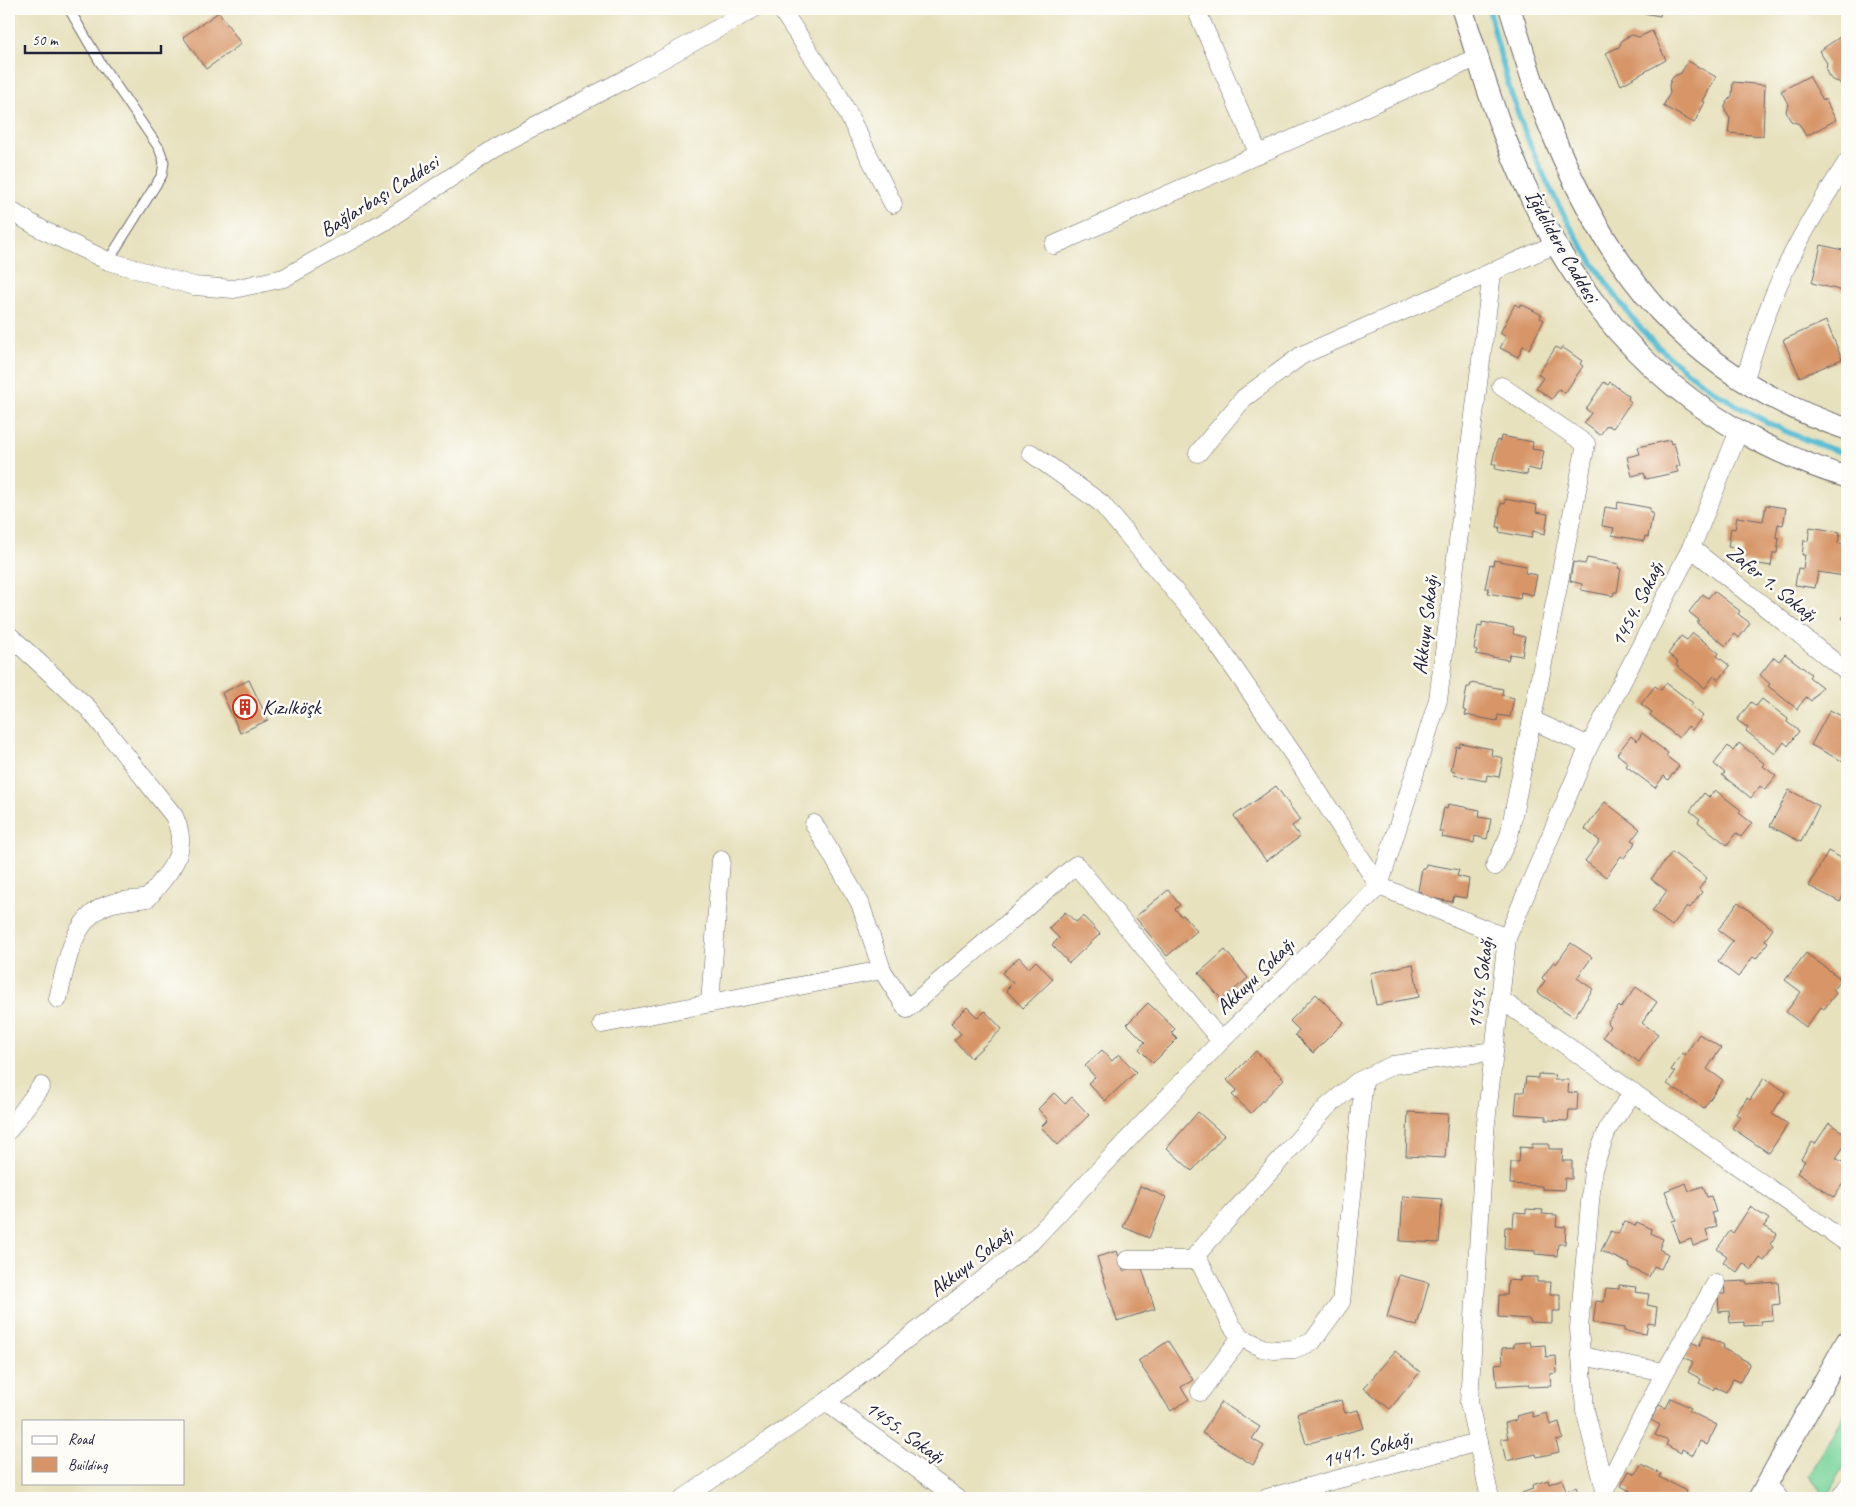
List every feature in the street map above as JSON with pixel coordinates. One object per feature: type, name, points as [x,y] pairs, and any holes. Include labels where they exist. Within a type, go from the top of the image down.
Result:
[{"type":"street","name":"Bağlarbaşı Caddesi","points":[[9,210],[43,230],[108,261],[194,286],[234,289],[284,278],[382,224],[506,141],[753,9]]},
{"type":"street","points":[[781,9],[840,98],[893,204]]},
{"type":"street","points":[[1196,9],[1260,155]]},
{"type":"street","name":"İğdelidere Caddesi","points":[[1462,9],[1504,134],[1535,204],[1556,244],[1587,295],[1629,346],[1675,388],[1739,431],[1807,463],[1847,476]]},
{"type":"street","name":"İğdelidere Caddesi","points":[[1510,9],[1546,119],[1576,184],[1607,243],[1638,287],[1662,314],[1704,353],[1744,382],[1792,408],[1847,429]]},
{"type":"street","points":[[1054,245],[1478,57]]},
{"type":"street","points":[[1744,382],[1765,318],[1783,274],[1811,219],[1847,162]]},
{"type":"street","points":[[1198,454],[1244,398],[1302,355],[1556,244]]},
{"type":"street","name":"Akkuyu Sokağı","points":[[684,1498],[826,1402],[1031,1242],[1220,1041],[1379,886],[1438,700],[1492,273]]},
{"type":"street","points":[[1495,866],[1509,836],[1586,444],[1501,386]]},
{"type":"street","name":"1454. Sokağı","points":[[1490,1498],[1469,1402],[1485,1131],[1507,938],[1589,746],[1691,548],[1739,431]]},
{"type":"street","points":[[1031,453],[1101,503],[1208,632],[1304,770],[1379,886],[1507,938]]},
{"type":"street","name":"Zafer 1. Sokağı","points":[[1691,548],[1847,672]]},
{"type":"street","points":[[9,635],[89,709],[174,816],[179,827],[181,839],[180,852],[175,864],[148,898],[113,903],[99,909],[82,926],[70,947],[58,1000]]},
{"type":"street","points":[[1532,720],[1589,746]]},
{"type":"street","points":[[814,824],[860,903],[882,970],[907,1009],[1076,865],[1220,1041]]},
{"type":"street","points":[[710,1003],[721,860]]},
{"type":"street","points":[[602,1024],[882,970]]},
{"type":"street","points":[[1500,999],[1847,1243]]},
{"type":"street","points":[[1364,1079],[1341,1302],[1312,1342],[1294,1349],[1262,1348],[1250,1344],[1232,1326],[1196,1255],[1327,1107],[1357,1082],[1393,1065],[1494,1051]]},
{"type":"street","points":[[9,1130],[41,1086]]},
{"type":"street","points":[[1633,1092],[1608,1128],[1593,1169],[1579,1328],[1586,1410],[1605,1490],[1665,1372],[1716,1283]]},
{"type":"street","points":[[1127,1260],[1198,1260]]},
{"type":"street","points":[[1200,1392],[1241,1337]]},
{"type":"street","points":[[1768,1494],[1847,1341]]},
{"type":"street","points":[[1581,1356],[1665,1372]]},
{"type":"street","name":"1455. Sokağı","points":[[826,1402],[957,1498]]},
{"type":"street","name":"1441. Sokağı","points":[[1267,1498],[1478,1442]]},
{"type":"street","points":[[1841,1498],[1847,1488]]},
{"type":"lane","points":[[69,9],[100,62],[159,148],[164,162],[162,175],[108,261]]},
{"type":"green space","points":[[1847,1408],[1847,1461],[1826,1498],[1809,1476]]},
{"type":"building","points":[[1621,9],[1662,9],[1660,16]]},
{"type":"building","points":[[219,12],[241,44],[206,69],[183,37]]},
{"type":"building","points":[[1652,31],[1666,60],[1621,85],[1606,53],[1619,47],[1622,40],[1627,37],[1632,35],[1639,37]]},
{"type":"building","points":[[1846,33],[1847,94],[1839,82],[1832,80],[1828,75],[1826,70],[1827,63],[1819,51]]},
{"type":"building","points":[[1688,61],[1716,77],[1694,123],[1663,106],[1670,93],[1669,85],[1671,80],[1674,76],[1681,73]]},
{"type":"building","points":[[1809,76],[1823,100],[1825,99],[1836,120],[1806,136],[1799,124],[1791,121],[1788,116],[1786,111],[1788,104],[1781,91]]},
{"type":"building","points":[[1733,82],[1765,85],[1763,136],[1728,133],[1730,118],[1725,111],[1725,106],[1732,96]]},
{"type":"building","points":[[1821,245],[1847,251],[1847,292],[1812,283]]},
{"type":"building","points":[[1515,304],[1519,307],[1521,304],[1542,315],[1540,318],[1544,320],[1529,349],[1523,346],[1518,357],[1500,348],[1506,337],[1500,333]]},
{"type":"building","points":[[1826,321],[1842,359],[1800,377],[1783,340]]},
{"type":"building","points":[[1556,347],[1560,350],[1562,347],[1582,361],[1580,364],[1583,366],[1565,393],[1559,389],[1552,399],[1536,388],[1543,378],[1538,374]]},
{"type":"building","points":[[1604,382],[1608,385],[1610,382],[1629,396],[1628,399],[1631,402],[1613,428],[1607,425],[1600,435],[1584,423],[1591,413],[1586,409]]},
{"type":"building","points":[[1501,436],[1533,442],[1532,449],[1544,451],[1540,471],[1528,468],[1527,475],[1495,469],[1496,464],[1492,464],[1497,440],[1500,441]]},
{"type":"building","points":[[1670,440],[1671,444],[1674,443],[1680,466],[1676,467],[1678,472],[1646,479],[1644,473],[1632,476],[1627,457],[1640,454],[1638,447]]},
{"type":"building","points":[[1505,499],[1537,505],[1536,512],[1548,514],[1545,534],[1533,531],[1531,538],[1499,532],[1500,527],[1497,527],[1501,503],[1505,504]]},
{"type":"building","points":[[1618,502],[1650,508],[1650,513],[1653,513],[1648,537],[1645,536],[1644,541],[1612,535],[1614,528],[1602,526],[1605,507],[1617,509]]},
{"type":"building","points":[[1766,505],[1786,508],[1783,525],[1778,524],[1776,537],[1779,538],[1777,553],[1773,553],[1771,566],[1741,561],[1743,549],[1728,547],[1731,528],[1735,529],[1737,517],[1763,521]]},
{"type":"building","points":[[1810,527],[1840,532],[1838,543],[1847,545],[1847,564],[1844,576],[1818,572],[1815,588],[1795,585],[1798,568],[1803,569],[1805,555],[1802,555],[1804,540],[1808,541]]},
{"type":"building","points":[[1587,558],[1619,564],[1618,568],[1621,569],[1617,592],[1614,592],[1613,596],[1581,590],[1582,584],[1570,581],[1573,562],[1585,564]]},
{"type":"building","points":[[1494,560],[1526,566],[1525,573],[1537,575],[1533,595],[1521,592],[1520,599],[1488,593],[1489,588],[1485,588],[1490,564],[1493,565]]},
{"type":"building","points":[[1714,591],[1740,611],[1738,614],[1750,623],[1739,638],[1735,634],[1726,646],[1697,623],[1699,620],[1689,612],[1703,594],[1708,598]]},
{"type":"building","points":[[1847,611],[1847,623],[1842,618]]},
{"type":"building","points":[[1482,622],[1514,628],[1513,634],[1525,637],[1522,656],[1510,654],[1508,660],[1476,654],[1477,650],[1474,649],[1478,626],[1482,627]]},
{"type":"building","points":[[1693,633],[1719,653],[1717,656],[1730,666],[1719,680],[1714,676],[1705,688],[1676,665],[1678,662],[1668,654],[1681,636],[1687,640]]},
{"type":"building","points":[[1785,654],[1811,674],[1809,677],[1822,687],[1811,701],[1806,697],[1797,709],[1768,686],[1770,684],[1760,675],[1774,657],[1779,661]]},
{"type":"building","name":"Kızılköşk","points":[[249,680],[268,720],[240,733],[222,693]]},
{"type":"building","points":[[1471,683],[1503,689],[1502,695],[1514,698],[1510,717],[1498,715],[1497,721],[1465,715],[1466,711],[1463,710],[1467,687],[1470,687]]},
{"type":"building","points":[[1666,683],[1693,703],[1691,706],[1703,716],[1692,730],[1688,726],[1679,738],[1650,715],[1652,712],[1641,704],[1655,686],[1661,690]]},
{"type":"building","points":[[1762,699],[1788,719],[1787,722],[1799,731],[1788,746],[1784,742],[1775,754],[1746,731],[1748,728],[1737,720],[1751,702],[1756,706]]},
{"type":"building","points":[[1830,710],[1847,719],[1847,751],[1842,761],[1811,745]]},
{"type":"building","points":[[1642,733],[1668,753],[1666,756],[1679,766],[1668,780],[1664,776],[1655,788],[1626,766],[1628,763],[1617,754],[1631,736],[1637,741]]},
{"type":"building","points":[[1460,743],[1492,749],[1491,755],[1503,758],[1499,777],[1487,775],[1486,781],[1454,775],[1455,771],[1451,770],[1456,746],[1459,747]]},
{"type":"building","points":[[1739,743],[1765,764],[1763,766],[1776,776],[1765,790],[1760,786],[1751,798],[1722,775],[1725,773],[1714,764],[1728,746],[1733,751]]},
{"type":"building","points":[[1276,786],[1300,820],[1292,826],[1300,837],[1266,861],[1234,816]]},
{"type":"building","points":[[1715,790],[1741,810],[1739,813],[1752,823],[1741,837],[1736,833],[1727,845],[1698,822],[1700,819],[1690,811],[1704,793],[1709,797]]},
{"type":"building","points":[[1789,790],[1819,806],[1801,842],[1770,826]]},
{"type":"building","points":[[1605,802],[1640,829],[1632,840],[1636,842],[1624,858],[1621,856],[1606,877],[1585,861],[1600,841],[1585,829]]},
{"type":"building","points":[[1448,804],[1480,810],[1479,817],[1491,819],[1487,839],[1475,836],[1474,843],[1442,837],[1443,832],[1439,832],[1444,808],[1447,809]]},
{"type":"building","points":[[1828,851],[1847,861],[1847,888],[1840,902],[1809,886]]},
{"type":"building","points":[[1672,852],[1707,878],[1699,889],[1702,892],[1690,908],[1687,906],[1672,926],[1652,911],[1667,891],[1651,879]]},
{"type":"building","points":[[1426,864],[1459,870],[1457,876],[1469,879],[1466,898],[1454,896],[1452,902],[1420,896],[1421,892],[1418,891],[1422,868],[1425,868]]},
{"type":"building","points":[[1168,890],[1180,905],[1175,909],[1197,931],[1167,956],[1135,917]]},
{"type":"building","points":[[1738,902],[1773,929],[1765,940],[1768,942],[1756,959],[1753,957],[1738,977],[1718,962],[1733,941],[1718,930]]},
{"type":"building","points":[[1065,912],[1076,922],[1083,916],[1100,934],[1069,963],[1052,945],[1059,938],[1049,928]]},
{"type":"building","points":[[1571,943],[1592,957],[1577,978],[1593,989],[1574,1017],[1537,992],[1545,981],[1542,978],[1554,961],[1556,964]]},
{"type":"building","points":[[1225,950],[1248,978],[1222,1000],[1199,973]]},
{"type":"building","points":[[1806,953],[1841,979],[1833,990],[1836,993],[1824,1009],[1821,1007],[1806,1027],[1786,1012],[1801,992],[1785,980]]},
{"type":"building","points":[[1019,957],[1029,968],[1036,961],[1053,979],[1023,1008],[1006,990],[1013,983],[1002,973]]},
{"type":"building","points":[[1413,964],[1419,997],[1376,1005],[1370,973]]},
{"type":"building","points":[[1636,987],[1657,1002],[1642,1023],[1658,1034],[1639,1062],[1603,1037],[1610,1026],[1607,1023]]},
{"type":"building","points":[[1316,994],[1344,1022],[1313,1053],[1295,1035],[1299,1030],[1290,1021]]},
{"type":"building","points":[[1148,1003],[1175,1029],[1171,1033],[1177,1039],[1153,1063],[1139,1049],[1145,1042],[1127,1024]]},
{"type":"building","points":[[967,1007],[978,1018],[985,1011],[1002,1029],[971,1058],[954,1040],[961,1034],[951,1023]]},
{"type":"building","points":[[1699,1034],[1721,1048],[1707,1069],[1723,1080],[1704,1108],[1667,1084],[1675,1072],[1671,1070],[1683,1053],[1685,1055]]},
{"type":"building","points":[[1102,1050],[1112,1061],[1119,1054],[1136,1072],[1105,1101],[1088,1083],[1095,1077],[1085,1066]]},
{"type":"building","points":[[1256,1051],[1284,1079],[1251,1113],[1232,1095],[1237,1090],[1227,1080]]},
{"type":"building","points":[[1538,1074],[1555,1075],[1554,1080],[1569,1080],[1568,1092],[1578,1093],[1577,1110],[1569,1110],[1568,1121],[1546,1120],[1546,1116],[1515,1114],[1517,1092],[1524,1092],[1526,1077],[1538,1078]]},
{"type":"building","points":[[1764,1078],[1786,1092],[1772,1114],[1788,1124],[1769,1153],[1732,1128],[1740,1117],[1736,1114],[1747,1098],[1750,1100]]},
{"type":"building","points":[[1054,1093],[1065,1104],[1072,1097],[1089,1115],[1058,1145],[1041,1127],[1048,1120],[1038,1109]]},
{"type":"building","points":[[1198,1112],[1224,1135],[1192,1171],[1167,1148]]},
{"type":"building","points":[[1408,1112],[1448,1114],[1445,1158],[1406,1156]]},
{"type":"building","points":[[1829,1123],[1847,1135],[1847,1142],[1836,1158],[1847,1165],[1847,1177],[1834,1197],[1797,1173],[1805,1161],[1801,1159],[1812,1142],[1815,1144]]},
{"type":"building","points":[[1532,1144],[1549,1144],[1549,1149],[1563,1149],[1562,1161],[1572,1161],[1572,1179],[1565,1178],[1564,1190],[1542,1189],[1542,1186],[1510,1184],[1511,1162],[1519,1162],[1520,1147],[1532,1148]]},
{"type":"building","points":[[1686,1183],[1689,1191],[1703,1186],[1707,1197],[1711,1196],[1716,1212],[1712,1213],[1717,1226],[1706,1230],[1709,1240],[1693,1246],[1691,1239],[1680,1243],[1672,1221],[1676,1220],[1665,1191]]},
{"type":"building","points":[[1140,1186],[1166,1197],[1149,1238],[1123,1227]]},
{"type":"building","points":[[1403,1196],[1442,1199],[1439,1243],[1400,1241]]},
{"type":"building","points":[[1750,1207],[1769,1219],[1764,1226],[1777,1234],[1770,1244],[1773,1247],[1764,1261],[1760,1258],[1752,1270],[1743,1263],[1737,1272],[1723,1262],[1727,1256],[1717,1249],[1730,1231],[1733,1233]]},
{"type":"building","points":[[1526,1209],[1543,1210],[1542,1214],[1557,1215],[1556,1226],[1566,1227],[1565,1244],[1558,1244],[1557,1256],[1535,1254],[1535,1251],[1504,1249],[1505,1227],[1513,1227],[1514,1212],[1526,1213]]},
{"type":"building","points":[[1624,1221],[1635,1226],[1637,1222],[1652,1229],[1651,1233],[1663,1239],[1659,1249],[1668,1254],[1661,1269],[1654,1266],[1649,1277],[1629,1267],[1630,1264],[1601,1251],[1611,1231],[1618,1234]]},
{"type":"building","points":[[1117,1251],[1123,1271],[1141,1265],[1155,1309],[1117,1321],[1097,1257]]},
{"type":"building","points":[[1399,1275],[1429,1283],[1417,1326],[1387,1317]]},
{"type":"building","points":[[1520,1277],[1537,1277],[1537,1282],[1551,1282],[1550,1294],[1560,1294],[1560,1311],[1552,1311],[1552,1323],[1530,1322],[1530,1319],[1498,1317],[1499,1295],[1507,1295],[1508,1280],[1520,1281]]},
{"type":"building","points":[[1746,1281],[1747,1284],[1778,1282],[1780,1304],[1772,1305],[1773,1320],[1760,1321],[1761,1325],[1744,1326],[1744,1322],[1730,1323],[1729,1311],[1719,1312],[1718,1294],[1725,1294],[1724,1282]]},
{"type":"building","points":[[1619,1285],[1636,1287],[1635,1292],[1649,1294],[1647,1305],[1657,1307],[1655,1324],[1648,1323],[1646,1334],[1624,1331],[1624,1328],[1593,1323],[1596,1301],[1604,1302],[1606,1288],[1619,1289]]},
{"type":"building","points":[[1704,1335],[1724,1345],[1722,1348],[1750,1363],[1740,1382],[1733,1379],[1726,1392],[1715,1387],[1713,1390],[1699,1383],[1701,1379],[1688,1372],[1693,1362],[1684,1357],[1692,1342],[1699,1346]]},
{"type":"building","points":[[1168,1341],[1193,1380],[1181,1387],[1189,1399],[1171,1411],[1138,1361]]},
{"type":"building","points":[[1530,1342],[1531,1346],[1545,1345],[1546,1357],[1556,1356],[1557,1373],[1550,1374],[1551,1386],[1529,1387],[1528,1384],[1497,1386],[1495,1364],[1503,1363],[1502,1348],[1514,1347],[1514,1343]]},
{"type":"building","points":[[1395,1351],[1420,1372],[1390,1409],[1364,1388]]},
{"type":"building","points":[[1671,1398],[1691,1408],[1689,1411],[1717,1425],[1707,1445],[1700,1441],[1693,1455],[1682,1449],[1681,1453],[1666,1445],[1668,1441],[1655,1435],[1660,1425],[1651,1420],[1659,1405],[1666,1408]]},
{"type":"building","points":[[1341,1400],[1345,1413],[1358,1410],[1364,1428],[1306,1444],[1297,1413]]},
{"type":"building","points":[[1221,1402],[1260,1427],[1252,1439],[1264,1446],[1253,1465],[1202,1433]]},
{"type":"building","points":[[1532,1412],[1533,1417],[1547,1413],[1550,1425],[1559,1422],[1563,1439],[1556,1441],[1559,1452],[1537,1457],[1536,1454],[1506,1461],[1501,1439],[1508,1438],[1505,1423],[1517,1420],[1516,1416]]},
{"type":"building","points":[[1641,1464],[1661,1474],[1659,1477],[1687,1491],[1684,1498],[1627,1498],[1630,1491],[1621,1486],[1629,1471],[1636,1474]]},
{"type":"building","points":[[1562,1479],[1566,1490],[1576,1487],[1580,1498],[1523,1498],[1522,1493],[1533,1489],[1532,1485],[1548,1480],[1549,1484]]},
{"type":"waterway","points":[[1489,9],[1511,93],[1529,143],[1551,191],[1591,260],[1635,322],[1655,344],[1721,396],[1770,424],[1821,446],[1847,454]]},
{"type":"place","name":"Kızılköşk","points":[[245,707]]}]
